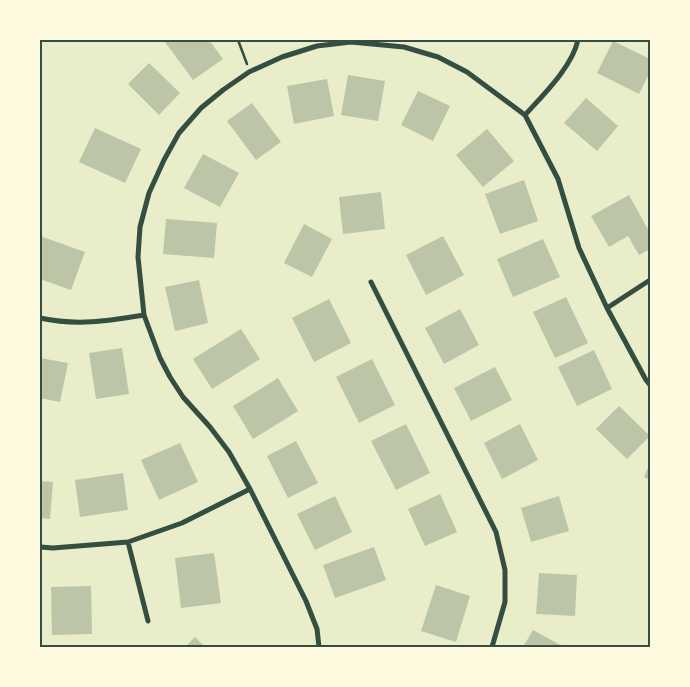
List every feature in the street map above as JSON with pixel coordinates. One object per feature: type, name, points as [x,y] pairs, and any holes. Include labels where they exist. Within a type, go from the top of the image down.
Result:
[{"type":"street","points":[[525,115],[562,73],[577,46],[578,40]]},
{"type":"street","points":[[319,647],[317,629],[306,602],[250,489],[229,452],[183,397],[170,377],[160,358],[144,315],[138,257],[140,227],[149,193],[164,160],[180,133],[202,108],[223,90],[250,72],[282,57],[317,46],[351,42],[404,47],[438,57],[468,72],[525,115],[558,179],[579,248],[607,308],[650,385]]},
{"type":"street","points":[[607,308],[650,280]]},
{"type":"street","points":[[371,282],[496,532],[505,570],[505,602],[492,647]]},
{"type":"street","points":[[40,318],[58,322],[94,323],[144,315]]},
{"type":"street","points":[[40,546],[52,548],[128,542],[182,523],[250,489]]},
{"type":"street","points":[[128,542],[148,621]]},
{"type":"path","points":[[238,40],[250,72]]},
{"type":"building","points":[[167,40],[209,40],[223,59],[193,80],[165,42]]},
{"type":"building","points":[[613,41],[650,59],[650,72],[639,94],[597,73]]},
{"type":"building","points":[[149,63],[180,93],[159,115],[128,84]]},
{"type":"building","points":[[348,75],[385,81],[378,121],[341,115]]},
{"type":"building","points":[[327,79],[334,116],[294,124],[287,86]]},
{"type":"building","points":[[418,91],[450,106],[433,141],[401,125]]},
{"type":"building","points":[[586,98],[618,126],[597,151],[564,123]]},
{"type":"building","points":[[252,103],[281,142],[256,160],[227,121]]},
{"type":"building","points":[[95,128],[141,149],[125,183],[79,162]]},
{"type":"building","points":[[487,129],[514,161],[483,187],[456,155]]},
{"type":"building","points":[[203,154],[239,173],[220,207],[184,188]]},
{"type":"building","points":[[524,180],[538,221],[500,234],[485,194]]},
{"type":"building","points":[[381,192],[385,229],[343,234],[339,197]]},
{"type":"building","points":[[629,195],[650,233],[650,249],[639,255],[628,236],[609,247],[591,216]]},
{"type":"building","points":[[166,219],[217,223],[214,258],[163,254]]},
{"type":"building","points":[[304,224],[332,239],[312,277],[284,263]]},
{"type":"building","points":[[40,236],[85,252],[71,290],[40,279]]},
{"type":"building","points":[[443,236],[464,275],[426,295],[406,255]]},
{"type":"building","points":[[543,239],[560,277],[513,297],[497,259]]},
{"type":"building","points":[[199,280],[208,323],[175,331],[165,287]]},
{"type":"building","points":[[566,297],[588,343],[555,358],[533,312]]},
{"type":"building","points":[[329,299],[351,343],[314,362],[292,318]]},
{"type":"building","points":[[460,309],[479,345],[444,364],[425,328]]},
{"type":"building","points":[[241,329],[260,359],[212,389],[193,359]]},
{"type":"building","points":[[122,348],[129,394],[96,399],[89,353]]},
{"type":"building","points":[[594,350],[612,389],[577,406],[558,367]]},
{"type":"building","points":[[40,358],[68,363],[60,402],[40,398]]},
{"type":"building","points":[[372,359],[395,405],[359,423],[336,377]]},
{"type":"building","points":[[495,367],[512,400],[471,421],[454,388]]},
{"type":"building","points":[[278,378],[298,411],[253,439],[233,406]]},
{"type":"building","points":[[619,406],[650,436],[627,459],[596,429]]},
{"type":"building","points":[[406,424],[430,473],[396,490],[371,441]]},
{"type":"building","points":[[520,424],[538,460],[502,479],[484,443]]},
{"type":"building","points":[[296,441],[318,483],[288,498],[267,456]]},
{"type":"building","points":[[180,443],[198,482],[159,500],[141,460]]},
{"type":"building","points":[[650,463],[650,480],[644,477]]},
{"type":"building","points":[[123,473],[128,510],[80,517],[75,480]]},
{"type":"building","points":[[40,481],[53,482],[50,519],[40,518]]},
{"type":"building","points":[[440,494],[457,532],[425,546],[408,509]]},
{"type":"building","points":[[335,496],[352,532],[315,550],[297,514]]},
{"type":"building","points":[[559,496],[569,531],[531,542],[521,508]]},
{"type":"building","points":[[374,547],[386,580],[335,598],[323,565]]},
{"type":"building","points":[[214,553],[221,603],[181,608],[175,558]]},
{"type":"building","points":[[539,573],[577,575],[575,616],[536,614]]},
{"type":"building","points":[[436,585],[470,596],[456,642],[421,631]]},
{"type":"building","points":[[91,586],[92,634],[52,635],[51,587]]},
{"type":"building","points":[[533,630],[564,647],[523,647]]},
{"type":"building","points":[[195,637],[205,647],[185,647]]}]
